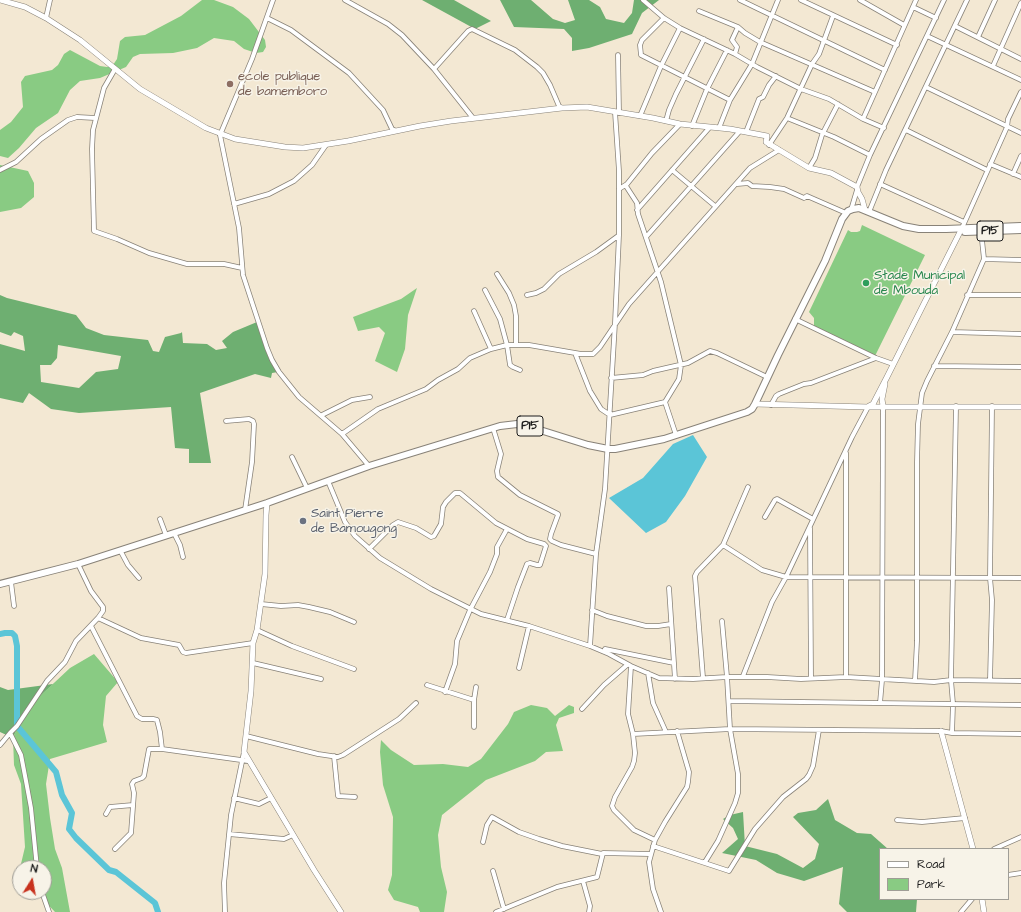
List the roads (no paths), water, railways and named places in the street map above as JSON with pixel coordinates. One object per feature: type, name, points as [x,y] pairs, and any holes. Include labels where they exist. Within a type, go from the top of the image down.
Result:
[{"type":"main road","name":"P15","points":[[848,211],[856,208],[909,227],[926,229],[1021,226]]},
{"type":"main road","points":[[755,404],[821,268],[840,224],[848,211]]},
{"type":"main road","name":"P15","points":[[961,227],[981,231],[1021,230]]},
{"type":"main road","name":"P15","points":[[0,584],[78,564],[267,503],[369,466],[493,428],[513,424],[524,425],[580,443],[608,449],[651,442],[676,435],[747,412],[752,409],[755,404]]},
{"type":"street","points":[[0,0],[20,5],[46,18],[80,40],[140,89],[201,125],[220,134],[238,140],[291,148],[326,145],[473,118],[582,106],[692,126],[719,128],[767,136],[766,142],[769,145],[809,168],[831,173],[858,188]]},
{"type":"street","points":[[46,18],[50,0]]},
{"type":"street","points":[[273,0],[252,59],[220,134],[239,228],[242,268],[247,290],[272,360],[279,372],[299,397],[322,415],[342,434],[369,466]]},
{"type":"street","points":[[345,0],[397,30],[434,69],[473,118]]},
{"type":"street","points":[[643,0],[664,18],[680,28],[735,54],[801,89],[829,99],[863,119],[884,128]]},
{"type":"street","points":[[740,0],[885,70]]},
{"type":"street","points":[[719,128],[730,100],[752,64],[771,14],[778,0]]},
{"type":"street","points":[[801,0],[897,45]]},
{"type":"street","points":[[860,0],[904,25]]},
{"type":"street","points":[[863,119],[916,0]]},
{"type":"street","points":[[736,184],[748,183],[752,186],[784,189],[804,198],[807,196],[848,211],[870,156],[944,0]]},
{"type":"street","points":[[867,211],[967,0]]},
{"type":"street","points":[[978,37],[996,0]]},
{"type":"street","points":[[993,66],[1021,3]]},
{"type":"street","points":[[913,6],[936,18]]},
{"type":"street","points":[[699,10],[738,27],[760,42],[875,92]]},
{"type":"street","points":[[769,145],[787,118],[812,64],[819,54],[833,16]]},
{"type":"street","points":[[267,18],[291,30],[349,72],[383,110],[392,129],[396,131]]},
{"type":"street","points":[[664,18],[644,38],[640,45],[641,55],[730,100]]},
{"type":"street","points":[[955,26],[1021,59]]},
{"type":"street","points":[[735,54],[737,47],[732,40],[738,27]]},
{"type":"street","points":[[640,116],[661,66],[680,28]]},
{"type":"street","points":[[434,69],[468,31],[472,29],[515,50],[537,67],[543,73],[559,106],[562,108]]},
{"type":"street","points":[[927,36],[1021,80]]},
{"type":"street","points":[[666,121],[669,110],[684,77],[704,39]]},
{"type":"street","points":[[692,126],[707,89],[727,50]]},
{"type":"street","points":[[590,646],[596,554],[604,499],[608,449],[615,323],[619,236],[617,112],[618,55]]},
{"type":"street","points":[[116,69],[104,88],[93,130],[94,231],[151,254],[187,264],[224,264],[242,268]]},
{"type":"street","points":[[746,132],[759,99],[764,97],[769,85],[776,76]]},
{"type":"street","points":[[926,87],[1021,133]]},
{"type":"street","points":[[743,676],[772,602],[786,577],[868,407],[872,404],[887,377],[961,227],[1021,92]]},
{"type":"street","points":[[809,168],[815,158],[823,132],[838,104]]},
{"type":"street","points":[[0,170],[16,162],[41,139],[68,120],[77,118],[95,118]]},
{"type":"street","points":[[787,118],[823,132],[870,156]]},
{"type":"street","points":[[619,189],[626,186],[652,153],[680,124]]},
{"type":"street","points":[[637,210],[710,127]]},
{"type":"street","points":[[906,130],[987,170]]},
{"type":"street","points":[[646,237],[740,131]]},
{"type":"street","points":[[234,204],[269,194],[294,181],[312,164],[326,145]]},
{"type":"street","points":[[342,434],[378,409],[426,389],[438,380],[458,369],[474,356],[491,349],[508,345],[516,345],[536,346],[587,355],[593,354],[600,347],[629,304],[715,206],[750,168],[778,150]]},
{"type":"street","points":[[1013,174],[1021,156]]},
{"type":"street","points":[[990,164],[1021,177]]},
{"type":"street","points":[[672,170],[715,206]]},
{"type":"street","points":[[880,184],[961,227]]},
{"type":"street","points":[[575,353],[590,391],[601,409],[610,415],[665,402],[679,379],[681,365],[658,272],[637,210],[636,201],[626,186]]},
{"type":"street","points":[[858,188],[858,192],[867,211]]},
{"type":"street","points":[[915,681],[917,641],[918,462],[922,393],[952,332],[984,259],[981,231]]},
{"type":"street","points":[[527,295],[544,290],[559,274],[596,252],[619,236]]},
{"type":"street","points":[[984,259],[1021,260]]},
{"type":"street","points":[[497,274],[509,293],[514,305],[516,316],[516,345]]},
{"type":"street","points":[[485,290],[497,314],[508,345],[511,366],[520,370]]},
{"type":"street","points":[[967,295],[1021,295]]},
{"type":"street","points":[[474,311],[491,349]]},
{"type":"street","points":[[795,319],[876,358],[893,364]]},
{"type":"street","points":[[952,332],[1021,334]]},
{"type":"street","points":[[611,378],[643,375],[653,371],[692,362],[707,352],[714,351],[768,377]]},
{"type":"street","points":[[771,405],[776,396],[779,394],[876,358]]},
{"type":"street","points":[[934,366],[1021,367]]},
{"type":"street","points":[[880,703],[882,680],[882,399],[887,377]]},
{"type":"street","points":[[322,415],[352,400],[370,397]]},
{"type":"street","points":[[665,402],[676,435]]},
{"type":"street","points":[[755,404],[868,407],[1021,407]]},
{"type":"street","points":[[952,733],[953,704],[951,680],[956,406]]},
{"type":"street","points":[[990,680],[992,600],[990,578],[992,406]]},
{"type":"street","points":[[226,421],[251,420],[254,424],[252,462],[245,510]]},
{"type":"street","points":[[493,428],[501,454],[497,470],[498,477],[520,495],[558,514],[551,534],[550,539],[552,541],[561,545],[596,554]]},
{"type":"street","points":[[846,451],[846,677]]},
{"type":"street","points":[[292,457],[306,488]]},
{"type":"street","points":[[328,481],[347,525],[355,536],[380,558],[431,589],[470,610],[529,626],[590,646],[610,654],[629,666],[659,678],[675,679],[743,676],[801,679],[846,677],[934,682],[951,680],[1021,681]]},
{"type":"street","points":[[703,678],[695,576],[723,545],[748,487]]},
{"type":"street","points":[[369,549],[393,525],[398,522],[416,528],[431,537],[434,536],[441,524],[446,502],[452,495],[458,492],[492,521],[527,539],[545,544],[546,547],[540,565],[528,564],[518,587],[507,620]]},
{"type":"street","points":[[765,517],[775,500],[778,500],[813,519]]},
{"type":"street","points":[[225,912],[224,882],[229,834],[234,798],[244,752],[254,642],[265,574],[267,503]]},
{"type":"street","points":[[160,519],[166,535]]},
{"type":"street","points":[[810,526],[811,678]]},
{"type":"street","points":[[445,692],[455,664],[457,641],[470,610],[490,572],[498,553],[496,549],[507,529]]},
{"type":"street","points":[[174,533],[180,545],[183,557]]},
{"type":"street","points":[[723,545],[762,570],[786,577],[846,576],[1021,578]]},
{"type":"street","points":[[120,550],[128,565],[139,578]]},
{"type":"street","points":[[0,745],[17,726],[47,681],[65,662],[76,641],[103,611],[103,607],[91,590],[78,564]]},
{"type":"street","points":[[11,582],[14,606]]},
{"type":"street","points":[[669,588],[675,679]]},
{"type":"street","points":[[261,604],[281,606],[298,605],[309,607],[330,612],[354,622]]},
{"type":"street","points":[[592,610],[607,616],[646,626],[671,624]]},
{"type":"street","points":[[98,618],[141,638],[179,645],[183,652],[186,653],[254,642]]},
{"type":"street","points":[[705,862],[718,841],[738,792],[738,774],[730,729],[728,677],[722,621]]},
{"type":"street","points":[[91,626],[137,716],[157,720],[162,748]]},
{"type":"street","points":[[520,668],[529,626]]},
{"type":"street","points":[[257,630],[292,646],[354,669]]},
{"type":"street","points":[[605,649],[674,663]]},
{"type":"street","points":[[253,663],[321,679]]},
{"type":"street","points":[[582,709],[604,685],[629,666]]},
{"type":"street","points":[[629,666],[628,714],[633,734],[635,753],[632,767],[615,797],[612,806],[614,810],[634,830],[655,840]]},
{"type":"street","points":[[648,673],[650,694],[666,732]]},
{"type":"street","points":[[426,685],[474,700]]},
{"type":"street","points":[[474,727],[474,700],[476,687]]},
{"type":"street","points":[[729,701],[1021,705]]},
{"type":"street","points":[[246,736],[318,754],[334,756],[343,755],[399,718],[416,703]]},
{"type":"street","points":[[633,734],[730,729],[941,731],[952,733],[1021,734]]},
{"type":"street","points":[[653,846],[705,862],[728,871],[731,869],[759,824],[783,797],[806,780],[813,766],[819,730]]},
{"type":"street","points":[[661,912],[653,889],[649,862],[655,840],[664,822],[687,788],[689,772],[677,731]]},
{"type":"street","points":[[941,731],[974,848]]},
{"type":"street","points":[[10,733],[21,755],[31,808],[35,860]]},
{"type":"street","points":[[115,849],[131,833],[134,793],[132,784],[134,781],[144,776],[149,749],[162,748],[248,761]]},
{"type":"street","points":[[244,752],[248,761],[341,912]]},
{"type":"street","points":[[334,756],[338,796],[355,797]]},
{"type":"street","points":[[234,798],[258,804],[271,798]]},
{"type":"street","points":[[106,814],[110,807],[133,806]]},
{"type":"street","points":[[483,842],[492,817],[519,832],[539,840],[562,846],[602,854],[650,854]]},
{"type":"street","points":[[897,820],[922,822],[965,818]]},
{"type":"street","points":[[229,834],[284,839],[293,835]]},
{"type":"street","points":[[996,848],[1021,837]]},
{"type":"street","points":[[496,912],[557,887],[597,877],[602,854]]},
{"type":"street","points":[[494,871],[504,909]]},
{"type":"street","points":[[1009,875],[1021,873]]},
{"type":"street","points":[[583,881],[590,906],[589,912]]},
{"type":"street","points":[[45,900],[49,912]]},
{"type":"street","points":[[961,912],[971,900]]},
{"type":"street","points":[[982,900],[984,912]]},
{"type":"water","points":[[693,435],[707,457],[685,496],[666,522],[646,533],[609,498],[643,478],[673,444]]},
{"type":"waterway","points":[[0,634],[12,633],[15,636],[17,646],[17,726],[56,772],[62,795],[72,813],[69,829],[76,838],[109,870],[116,872],[155,903],[158,912]]},
{"type":"place","name":"ecole publique de bamemboro","points":[[230,84]]},
{"type":"place","name":"Stade Municipal de Mbouda","points":[[866,283]]},
{"type":"place","name":"Saint Pierre de Bamougong","points":[[303,521]]}]
